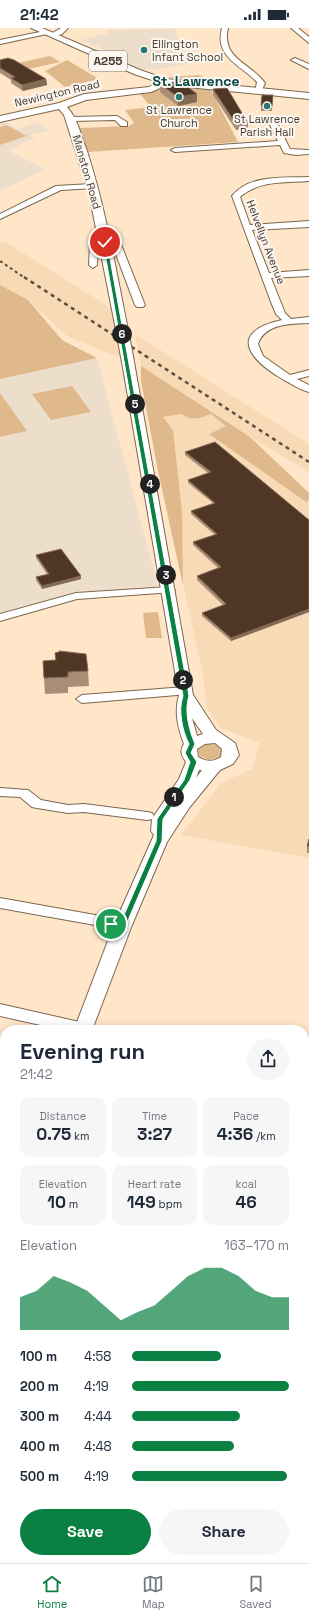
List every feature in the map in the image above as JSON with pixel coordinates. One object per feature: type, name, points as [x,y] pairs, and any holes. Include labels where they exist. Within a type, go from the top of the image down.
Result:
[{"type":"main road","name":"A255","points":[[35,28],[93,52],[134,73],[166,82],[309,96]]},
{"type":"main road","name":"Newington Road","points":[[0,120],[46,108],[61,106],[84,97],[145,90],[166,82]]},
{"type":"main road","name":"Manston Road","points":[[61,106],[68,112],[72,119],[92,186],[105,242],[128,362],[186,693],[195,706],[209,734],[227,744],[231,750],[231,755],[227,761],[214,766],[183,804],[159,841],[123,925],[85,1025]]},
{"type":"main road","name":"Manston Road","points":[[159,841],[160,819],[187,780],[194,762],[188,753],[192,744],[189,737],[183,704],[186,693]]},
{"type":"main road","points":[[192,744],[202,739],[215,738]]},
{"type":"main road","points":[[194,762],[205,766],[214,766]]},
{"type":"street","points":[[0,42],[60,33],[65,28]]},
{"type":"street","points":[[225,28],[225,46],[239,66],[259,79],[261,83],[258,90]]},
{"type":"street","points":[[294,28],[309,41]]},
{"type":"street","points":[[295,60],[309,67]]},
{"type":"street","points":[[72,119],[118,118],[124,124]]},
{"type":"street","points":[[286,126],[274,125],[282,143],[290,152],[309,152]]},
{"type":"street","points":[[175,150],[187,152],[282,143]]},
{"type":"street","name":"Helvellyn Avenue","points":[[288,321],[281,314],[237,202],[236,196],[240,192],[255,184],[309,179]]},
{"type":"street","points":[[0,216],[59,188],[92,186]]},
{"type":"street","points":[[247,228],[309,224]]},
{"type":"street","points":[[93,265],[94,243],[105,242],[118,247],[140,305]]},
{"type":"street","points":[[266,276],[309,273]]},
{"type":"street","points":[[309,320],[288,321],[264,329],[254,339],[253,346],[255,354],[261,361],[309,389]]},
{"type":"street","points":[[289,378],[309,374]]},
{"type":"street","points":[[0,618],[76,596],[168,590]]},
{"type":"street","points":[[82,699],[186,693]]},
{"type":"street","points":[[0,792],[23,793],[37,804],[71,810],[84,808],[147,816]]},
{"type":"street","points":[[0,903],[123,925]]},
{"type":"street","points":[[0,1010],[66,1025]]},
{"type":"shaded area","name":"Ellington Infant School","points":[[174,29],[181,48],[191,62],[179,66],[154,70],[150,68],[143,71],[99,47],[80,40],[97,37],[95,35],[108,34],[107,30]]},
{"type":"shaded area","points":[[50,56],[60,62],[29,69],[18,63]]},
{"type":"shaded area","points":[[67,60],[99,79],[65,87],[45,71]]},
{"type":"shaded area","points":[[199,75],[208,79],[217,80],[215,82],[167,77]]},
{"type":"shaded area","points":[[183,88],[211,90],[238,142],[88,152],[80,128],[129,126],[134,123],[125,110],[151,107],[140,94],[164,89]]},
{"type":"shaded area","points":[[5,122],[18,129],[35,123],[50,131],[30,135],[35,139],[22,143],[18,147],[9,151],[46,169],[0,191],[0,123]]},
{"type":"shaded area","points":[[6,125],[27,136],[0,145],[0,127]]},
{"type":"shaded area","points":[[0,242],[7,243],[111,308],[122,355],[118,357],[67,336],[28,300],[0,285]]},
{"type":"shaded area","points":[[0,285],[28,300],[62,340],[97,358],[0,379]]},
{"type":"shaded area","points":[[135,334],[309,444],[309,472],[242,432],[141,366]]},
{"type":"shaded area","points":[[97,358],[158,586],[74,592],[0,613],[0,379]]},
{"type":"shaded area","points":[[141,366],[250,437],[309,493],[309,500],[306,502],[209,434],[226,426],[211,414],[193,419],[181,414],[163,417],[173,430],[182,512],[183,585],[158,471],[141,381]]},
{"type":"shaded area","points":[[72,386],[91,412],[51,420],[32,394]]},
{"type":"shaded area","points":[[0,393],[27,431],[0,437]]},
{"type":"shaded area","points":[[181,414],[211,414],[226,426],[209,434],[306,502],[309,500],[309,858],[181,835],[221,783],[252,769],[260,743],[221,728],[206,707],[203,673],[183,585],[173,430],[163,417]]},
{"type":"shaded area","points":[[158,612],[162,638],[146,638],[143,613]]},
{"type":"shaded area","points":[[211,744],[218,746],[222,751],[220,757],[209,760],[199,756],[198,749],[203,745]]},
{"type":"building","points":[[8,58],[46,79],[22,85],[11,78],[15,77],[0,68],[0,60]]},
{"type":"building","points":[[180,81],[197,94],[178,97],[160,84]]},
{"type":"building","points":[[227,88],[248,123],[236,124],[213,89]]},
{"type":"building","points":[[262,95],[273,95],[272,106],[261,106]]},
{"type":"building","points":[[215,442],[309,520],[309,609],[231,638],[202,613],[226,604],[197,576],[221,567],[193,542],[217,534],[191,511],[215,503],[188,480],[211,472],[185,452]]},
{"type":"building","points":[[61,549],[81,576],[42,586],[36,577],[49,574],[36,555]]},
{"type":"building","points":[[59,651],[86,654],[88,671],[68,672],[68,677],[44,678],[43,661],[56,660],[55,653]]},
{"type":"railway","points":[[0,261],[25,278]]},
{"type":"railway","points":[[24,277],[309,462]]},
{"type":"place","name":"Ellington Infant School","points":[[144,50]]},
{"type":"place","name":"St Lawrence Church","points":[[179,97]]},
{"type":"place","name":"St Lawrence Parish Hall","points":[[267,106]]},
{"type":"district","name":"St. Lawrence","points":[[196,81]]},
{"type":"route","points":[[105,242],[111,268],[186,696],[183,704],[189,737],[192,744],[188,753],[194,762],[187,780],[168,805],[160,819],[159,841],[123,925],[111,924]]}]
